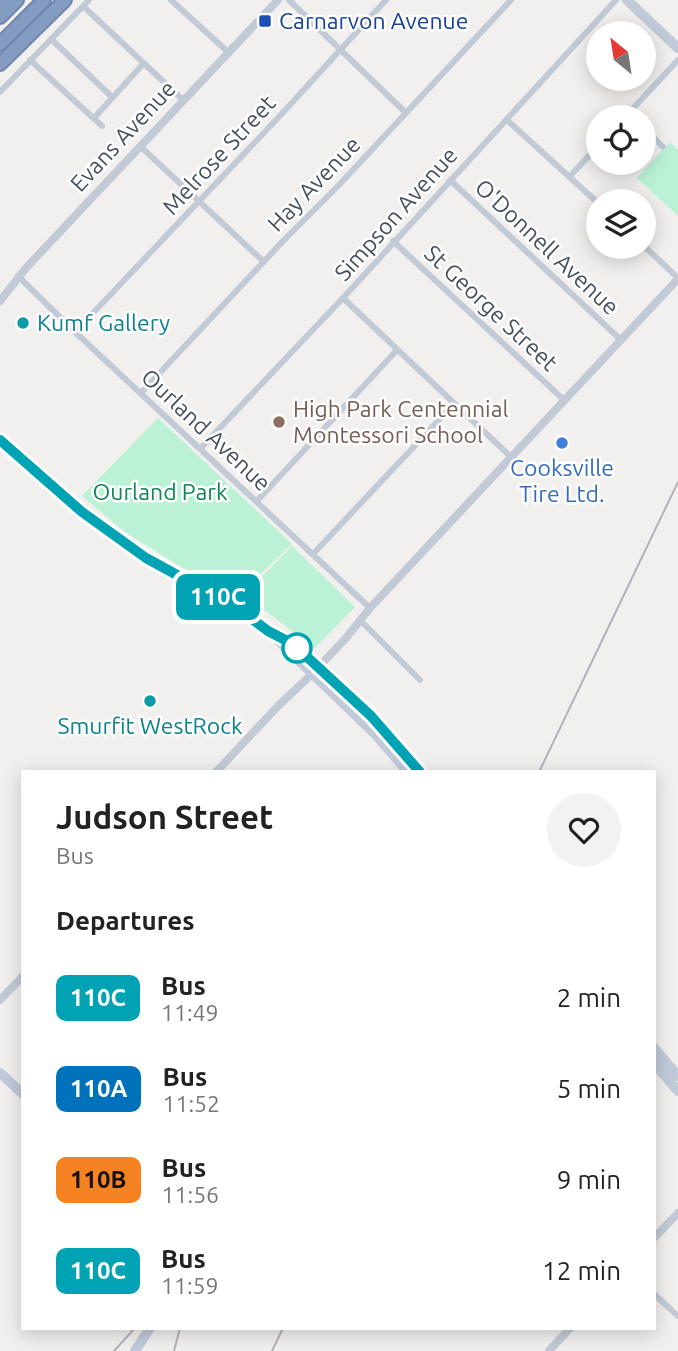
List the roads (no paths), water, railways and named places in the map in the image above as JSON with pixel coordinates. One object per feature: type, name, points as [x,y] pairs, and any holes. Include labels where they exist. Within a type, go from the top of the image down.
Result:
[{"type":"highway","points":[[0,17],[17,0]]},
{"type":"highway","points":[[0,44],[44,0]]},
{"type":"highway","points":[[0,64],[65,0]]},
{"type":"main road","points":[[627,0],[678,48]]},
{"type":"main road","points":[[0,440],[82,512],[136,551],[239,609],[268,631],[285,649],[313,669],[418,770]]},
{"type":"main road","points":[[379,731],[407,770]]},
{"type":"main road","points":[[656,1050],[678,1076]]},
{"type":"main road","points":[[656,1065],[678,1091]]},
{"type":"main road","points":[[0,1073],[21,1092]]},
{"type":"main road","points":[[135,1351],[149,1330]]},
{"type":"street","points":[[0,92],[89,0]]},
{"type":"street","points":[[171,0],[228,52]]},
{"type":"street","name":"Evans Avenue","points":[[0,301],[18,276],[278,0]]},
{"type":"street","points":[[289,0],[406,113]]},
{"type":"street","name":"Melrose Street","points":[[75,332],[386,0]]},
{"type":"street","name":"Hay Avenue","points":[[141,393],[511,0]]},
{"type":"street","name":"Simpson Avenue","points":[[200,449],[343,298],[616,0]]},
{"type":"street","points":[[83,6],[183,100]]},
{"type":"street","points":[[51,39],[112,97]]},
{"type":"street","points":[[30,60],[102,126]]},
{"type":"street","points":[[639,105],[678,60]]},
{"type":"street","points":[[94,118],[144,63]]},
{"type":"street","points":[[507,120],[586,191]]},
{"type":"street","points":[[656,140],[663,147]]},
{"type":"street","points":[[140,146],[264,262]]},
{"type":"street","points":[[570,176],[586,159]]},
{"type":"street","name":"O'Donnell Avenue","points":[[450,180],[621,340]]},
{"type":"street","name":"St George Street","points":[[393,241],[564,400]]},
{"type":"street","points":[[218,770],[287,693],[346,638],[370,607],[678,279],[656,258]]},
{"type":"street","name":"Ourland Avenue","points":[[18,276],[370,607]]},
{"type":"street","points":[[343,298],[511,457]]},
{"type":"street","points":[[256,502],[397,350]]},
{"type":"street","points":[[313,554],[454,404]]},
{"type":"street","points":[[358,623],[420,680]]},
{"type":"street","points":[[0,1000],[21,978]]},
{"type":"street","points":[[656,1236],[678,1213]]},
{"type":"street","points":[[656,1296],[678,1316]]},
{"type":"street","points":[[549,1351],[568,1330]]},
{"type":"railway","points":[[540,770],[678,482]]},
{"type":"railway","points":[[114,1351],[133,1330]]},
{"type":"railway","points":[[174,1351],[179,1330]]},
{"type":"railway","points":[[272,1351],[282,1330]]},
{"type":"place","name":"Carnarvon Avenue","points":[[265,21]]},
{"type":"place","name":"Kumf Gallery","points":[[23,323]]},
{"type":"place","name":"High Park Centennial Montessori School","points":[[279,422]]},
{"type":"place","name":"Cooksville Tire Ltd.","points":[[562,443]]},
{"type":"place","name":"Smurfit WestRock","points":[[150,701]]},
{"type":"park label","name":"Ourland Park","points":[[160,492]]}]
